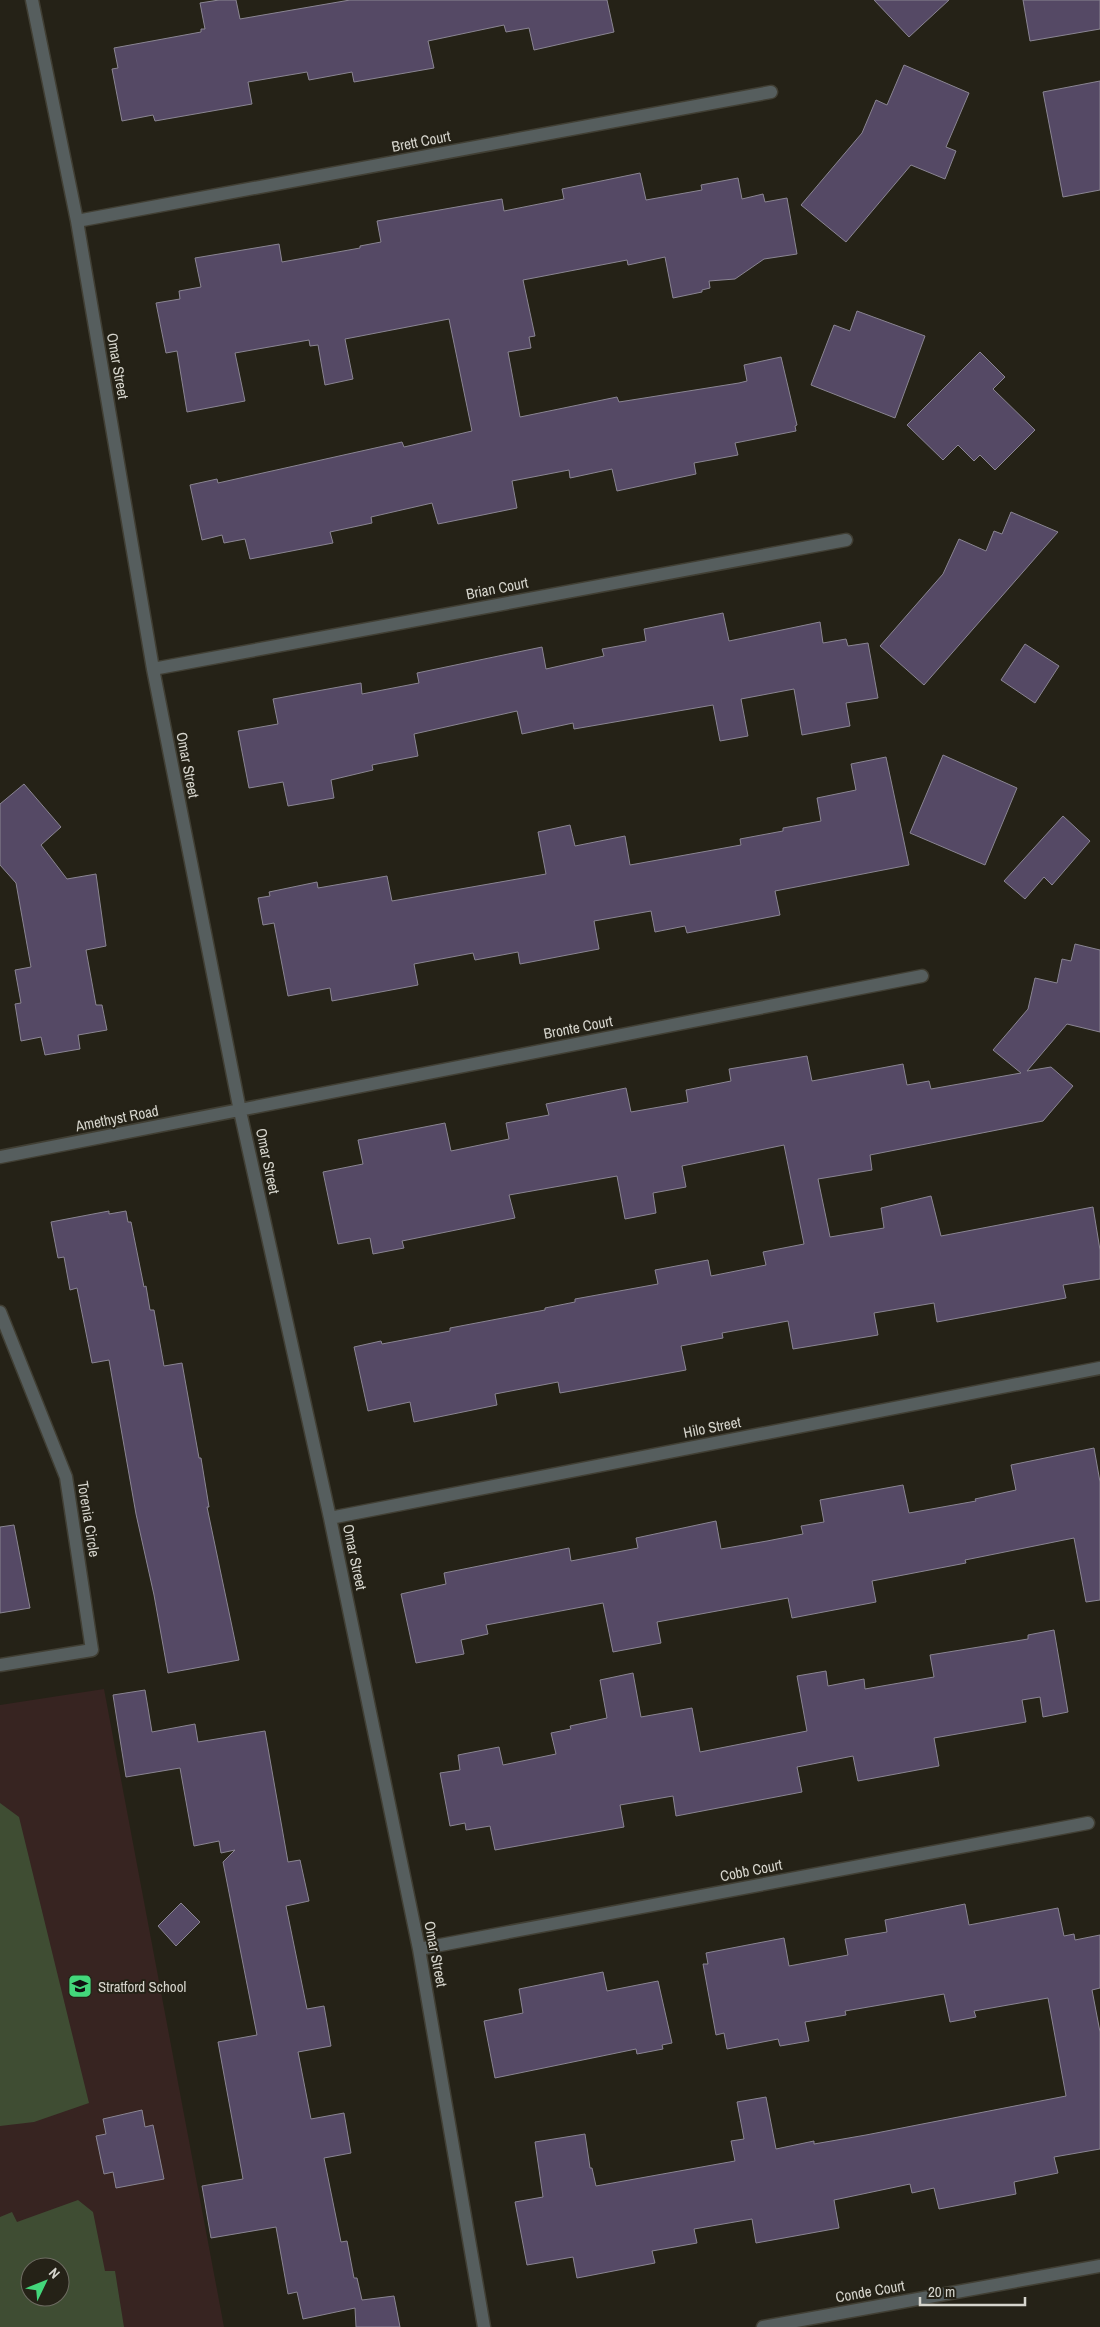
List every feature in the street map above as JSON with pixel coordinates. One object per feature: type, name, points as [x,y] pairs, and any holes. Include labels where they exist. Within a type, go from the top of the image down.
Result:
[{"type":"street","name":"Omar Street","points":[[32,0],[77,222],[153,669],[240,1111],[330,1518],[419,1949],[484,2327]]},
{"type":"street","name":"Brett Court","points":[[77,222],[771,92]]},
{"type":"street","name":"Brian Court","points":[[153,669],[846,540]]},
{"type":"street","name":"Bronte Court","points":[[240,1111],[922,976]]},
{"type":"street","name":"Amethyst Road","points":[[0,1157],[240,1111]]},
{"type":"street","name":"Torenia Circle","points":[[0,1312],[66,1477],[92,1650],[0,1665]]},
{"type":"street","name":"Hilo Street","points":[[330,1518],[1100,1368]]},
{"type":"street","name":"Cobb Court","points":[[419,1949],[1088,1823]]},
{"type":"street","name":"Conde Court","points":[[764,2327],[1100,2266]]},
{"type":"shaded area","name":"Stratford School","points":[[104,1689],[224,2327],[0,2327],[0,1705]]},
{"type":"green space","points":[[0,1803],[19,1817],[89,2103],[34,2122],[0,2126]]},
{"type":"green space","points":[[78,2200],[93,2212],[105,2271],[115,2271],[124,2327],[0,2327],[0,2217],[12,2212],[17,2222]]},
{"type":"building","points":[[236,0],[240,19],[350,0],[607,0],[614,32],[534,50],[529,28],[506,32],[504,25],[428,41],[434,68],[354,82],[352,72],[309,80],[307,72],[248,82],[252,104],[155,121],[153,115],[122,121],[112,69],[118,68],[114,48],[201,32],[201,29],[205,29],[200,3]]},
{"type":"building","points":[[874,0],[949,0],[909,37]]},
{"type":"building","points":[[1023,0],[1100,0],[1100,29],[1030,41]]},
{"type":"building","points":[[904,65],[969,93],[946,147],[956,151],[945,179],[911,165],[846,242],[801,205],[862,133],[876,100],[887,105]]},
{"type":"building","points":[[1100,81],[1100,190],[1063,197],[1043,92]]},
{"type":"building","points":[[640,173],[646,200],[702,190],[701,185],[738,178],[742,199],[763,194],[765,202],[787,198],[797,254],[764,259],[735,279],[709,281],[710,288],[702,290],[702,292],[673,298],[665,257],[628,265],[627,260],[523,280],[535,336],[529,337],[531,348],[508,352],[520,417],[617,397],[619,402],[739,383],[747,381],[744,365],[781,357],[797,425],[795,426],[796,431],[735,443],[738,455],[694,463],[696,474],[617,491],[612,469],[570,478],[569,470],[512,481],[517,508],[438,524],[432,503],[371,517],[372,523],[330,532],[333,543],[250,559],[245,539],[224,543],[222,535],[202,540],[190,485],[217,479],[218,483],[402,442],[404,447],[472,431],[449,319],[345,339],[353,379],[325,385],[318,345],[310,346],[309,340],[235,353],[245,401],[187,412],[177,351],[166,353],[156,303],[180,299],[179,291],[201,287],[195,258],[279,244],[282,262],[360,248],[360,246],[381,242],[377,221],[502,199],[504,211],[564,199],[562,189]]},
{"type":"building","points":[[857,311],[925,336],[895,418],[811,385],[834,325],[850,331]]},
{"type":"building","points":[[980,352],[1005,377],[993,389],[1035,430],[995,470],[980,455],[974,461],[958,445],[943,460],[907,425]]},
{"type":"building","points":[[1011,512],[1058,532],[924,685],[880,646],[943,574],[959,539],[986,551],[994,531],[1002,534]]},
{"type":"building","points":[[723,613],[729,641],[820,622],[823,643],[846,639],[848,646],[868,643],[878,698],[846,703],[850,726],[802,735],[794,689],[741,699],[748,736],[720,741],[713,705],[574,729],[573,723],[522,734],[517,711],[414,734],[418,756],[372,765],[373,770],[331,780],[334,798],[288,806],[283,782],[249,788],[238,731],[278,724],[273,699],[361,683],[362,694],[419,683],[417,673],[542,647],[546,669],[604,656],[602,649],[646,641],[644,629]]},
{"type":"building","points":[[1025,644],[1059,666],[1035,703],[1001,680]]},
{"type":"building","points":[[943,755],[1017,788],[985,865],[910,833]]},
{"type":"building","points":[[886,757],[909,865],[775,891],[780,915],[687,933],[685,926],[655,932],[651,911],[594,921],[599,949],[520,964],[518,952],[475,960],[473,953],[414,964],[418,985],[332,1001],[330,988],[288,996],[274,923],[263,925],[258,898],[270,896],[269,892],[317,882],[318,888],[387,876],[392,901],[546,874],[538,832],[570,825],[575,846],[625,836],[630,865],[741,845],[740,839],[783,831],[783,828],[821,821],[817,798],[856,790],[851,764]]},
{"type":"building","points":[[24,784],[61,827],[41,845],[67,879],[96,874],[106,946],[86,950],[96,1005],[102,1005],[107,1030],[78,1035],[80,1049],[45,1055],[41,1037],[21,1041],[15,1004],[21,1003],[15,970],[31,967],[16,883],[0,865],[0,804]]},
{"type":"building","points":[[1063,816],[1090,841],[1052,885],[1044,877],[1025,899],[1004,881]]},
{"type":"building","points":[[1075,944],[1100,950],[1100,1032],[1067,1024],[1027,1071],[1051,1067],[1073,1086],[1043,1121],[870,1155],[872,1170],[818,1179],[830,1237],[884,1228],[881,1208],[931,1196],[941,1236],[1093,1207],[1100,1250],[1100,1279],[1063,1285],[1066,1298],[937,1322],[934,1303],[874,1313],[878,1335],[793,1349],[788,1321],[722,1333],[723,1338],[681,1346],[686,1370],[560,1393],[558,1382],[495,1394],[497,1405],[414,1422],[410,1402],[368,1411],[354,1347],[381,1341],[382,1344],[450,1331],[450,1328],[545,1310],[545,1308],[575,1302],[575,1299],[658,1284],[655,1270],[708,1260],[711,1276],[766,1265],[763,1252],[804,1244],[784,1145],[682,1166],[686,1187],[653,1193],[656,1213],[625,1219],[617,1176],[509,1195],[515,1218],[402,1241],[404,1248],[373,1254],[370,1238],[338,1244],[323,1172],[363,1164],[358,1140],[445,1123],[451,1151],[509,1139],[506,1123],[549,1115],[546,1104],[626,1088],[631,1112],[688,1102],[686,1090],[731,1081],[729,1069],[807,1056],[812,1081],[903,1064],[907,1085],[929,1081],[931,1089],[1021,1073],[993,1050],[1028,1009],[1035,978],[1057,983],[1062,959],[1071,961]]},
{"type":"building","points":[[109,1211],[109,1214],[126,1211],[128,1222],[131,1222],[150,1310],[154,1310],[164,1366],[182,1363],[199,1458],[201,1458],[209,1507],[207,1507],[239,1660],[168,1673],[154,1595],[136,1514],[109,1360],[92,1363],[77,1288],[70,1290],[64,1257],[58,1258],[51,1222]]},
{"type":"building","points":[[1094,1448],[1100,1482],[1100,1600],[1086,1602],[1074,1538],[965,1560],[966,1563],[872,1581],[876,1602],[792,1618],[788,1598],[657,1622],[661,1643],[613,1652],[603,1603],[486,1625],[488,1634],[461,1640],[464,1654],[416,1663],[401,1594],[446,1584],[444,1573],[569,1548],[571,1561],[638,1548],[636,1538],[716,1521],[721,1549],[767,1541],[803,1534],[801,1526],[824,1522],[820,1500],[903,1485],[909,1513],[976,1501],[975,1499],[1016,1490],[1011,1465]]},
{"type":"building","points":[[14,1525],[30,1608],[0,1613],[0,1527]]},
{"type":"building","points":[[1054,1630],[1068,1712],[1043,1717],[1040,1697],[1022,1700],[1026,1722],[934,1738],[939,1766],[858,1781],[853,1756],[797,1767],[802,1792],[676,1816],[673,1796],[620,1805],[624,1827],[495,1850],[490,1826],[466,1830],[465,1823],[450,1826],[440,1773],[460,1770],[458,1755],[499,1747],[503,1765],[556,1754],[551,1733],[571,1729],[570,1726],[607,1718],[600,1680],[633,1673],[641,1717],[692,1708],[700,1752],[807,1731],[797,1676],[826,1671],[828,1686],[864,1679],[865,1689],[934,1677],[930,1655],[1028,1639],[1028,1635]]},
{"type":"building","points":[[145,1690],[152,1732],[195,1724],[198,1742],[265,1731],[288,1862],[300,1860],[309,1901],[286,1906],[307,2009],[324,2006],[331,2046],[298,2052],[311,2119],[344,2113],[351,2153],[324,2158],[341,2242],[347,2241],[354,2278],[357,2278],[362,2300],[394,2296],[400,2327],[356,2327],[355,2308],[303,2319],[297,2292],[288,2294],[276,2227],[211,2238],[202,2186],[243,2179],[218,2042],[257,2035],[223,1862],[235,1850],[221,1853],[219,1841],[194,1846],[180,1768],[126,1777],[113,1695]]},
{"type":"building","points":[[181,1903],[200,1922],[176,1946],[158,1926]]},
{"type":"building","points":[[965,1904],[969,1925],[1058,1908],[1064,1936],[1074,1934],[1075,1940],[1100,1935],[1100,1988],[1092,1990],[1100,2032],[1100,2149],[1054,2157],[1058,2173],[1014,2182],[1016,2194],[939,2209],[934,2188],[912,2193],[910,2184],[834,2200],[839,2228],[756,2243],[752,2219],[694,2229],[697,2243],[652,2251],[655,2263],[577,2278],[573,2257],[527,2265],[515,2202],[543,2197],[535,2142],[585,2134],[590,2168],[592,2168],[596,2186],[735,2161],[731,2141],[744,2139],[737,2102],[766,2097],[776,2149],[814,2141],[814,2144],[866,2135],[1066,2096],[1048,1998],[974,2011],[976,2017],[950,2022],[944,1994],[845,2011],[846,2015],[805,2022],[809,2041],[780,2046],[778,2039],[727,2049],[724,2033],[716,2035],[703,1964],[708,1964],[706,1953],[784,1938],[789,1966],[848,1955],[845,1939],[887,1932],[885,1920]]},
{"type":"building","points":[[603,1972],[607,1991],[658,1981],[672,2043],[662,2045],[663,2049],[637,2054],[636,2049],[495,2078],[484,2021],[523,2013],[519,1989]]},
{"type":"building","points":[[142,2110],[145,2127],[153,2125],[164,2179],[116,2188],[113,2172],[104,2174],[96,2136],[106,2134],[103,2119]]},
{"type":"place","name":"Stratford School","points":[[80,1986]]}]
